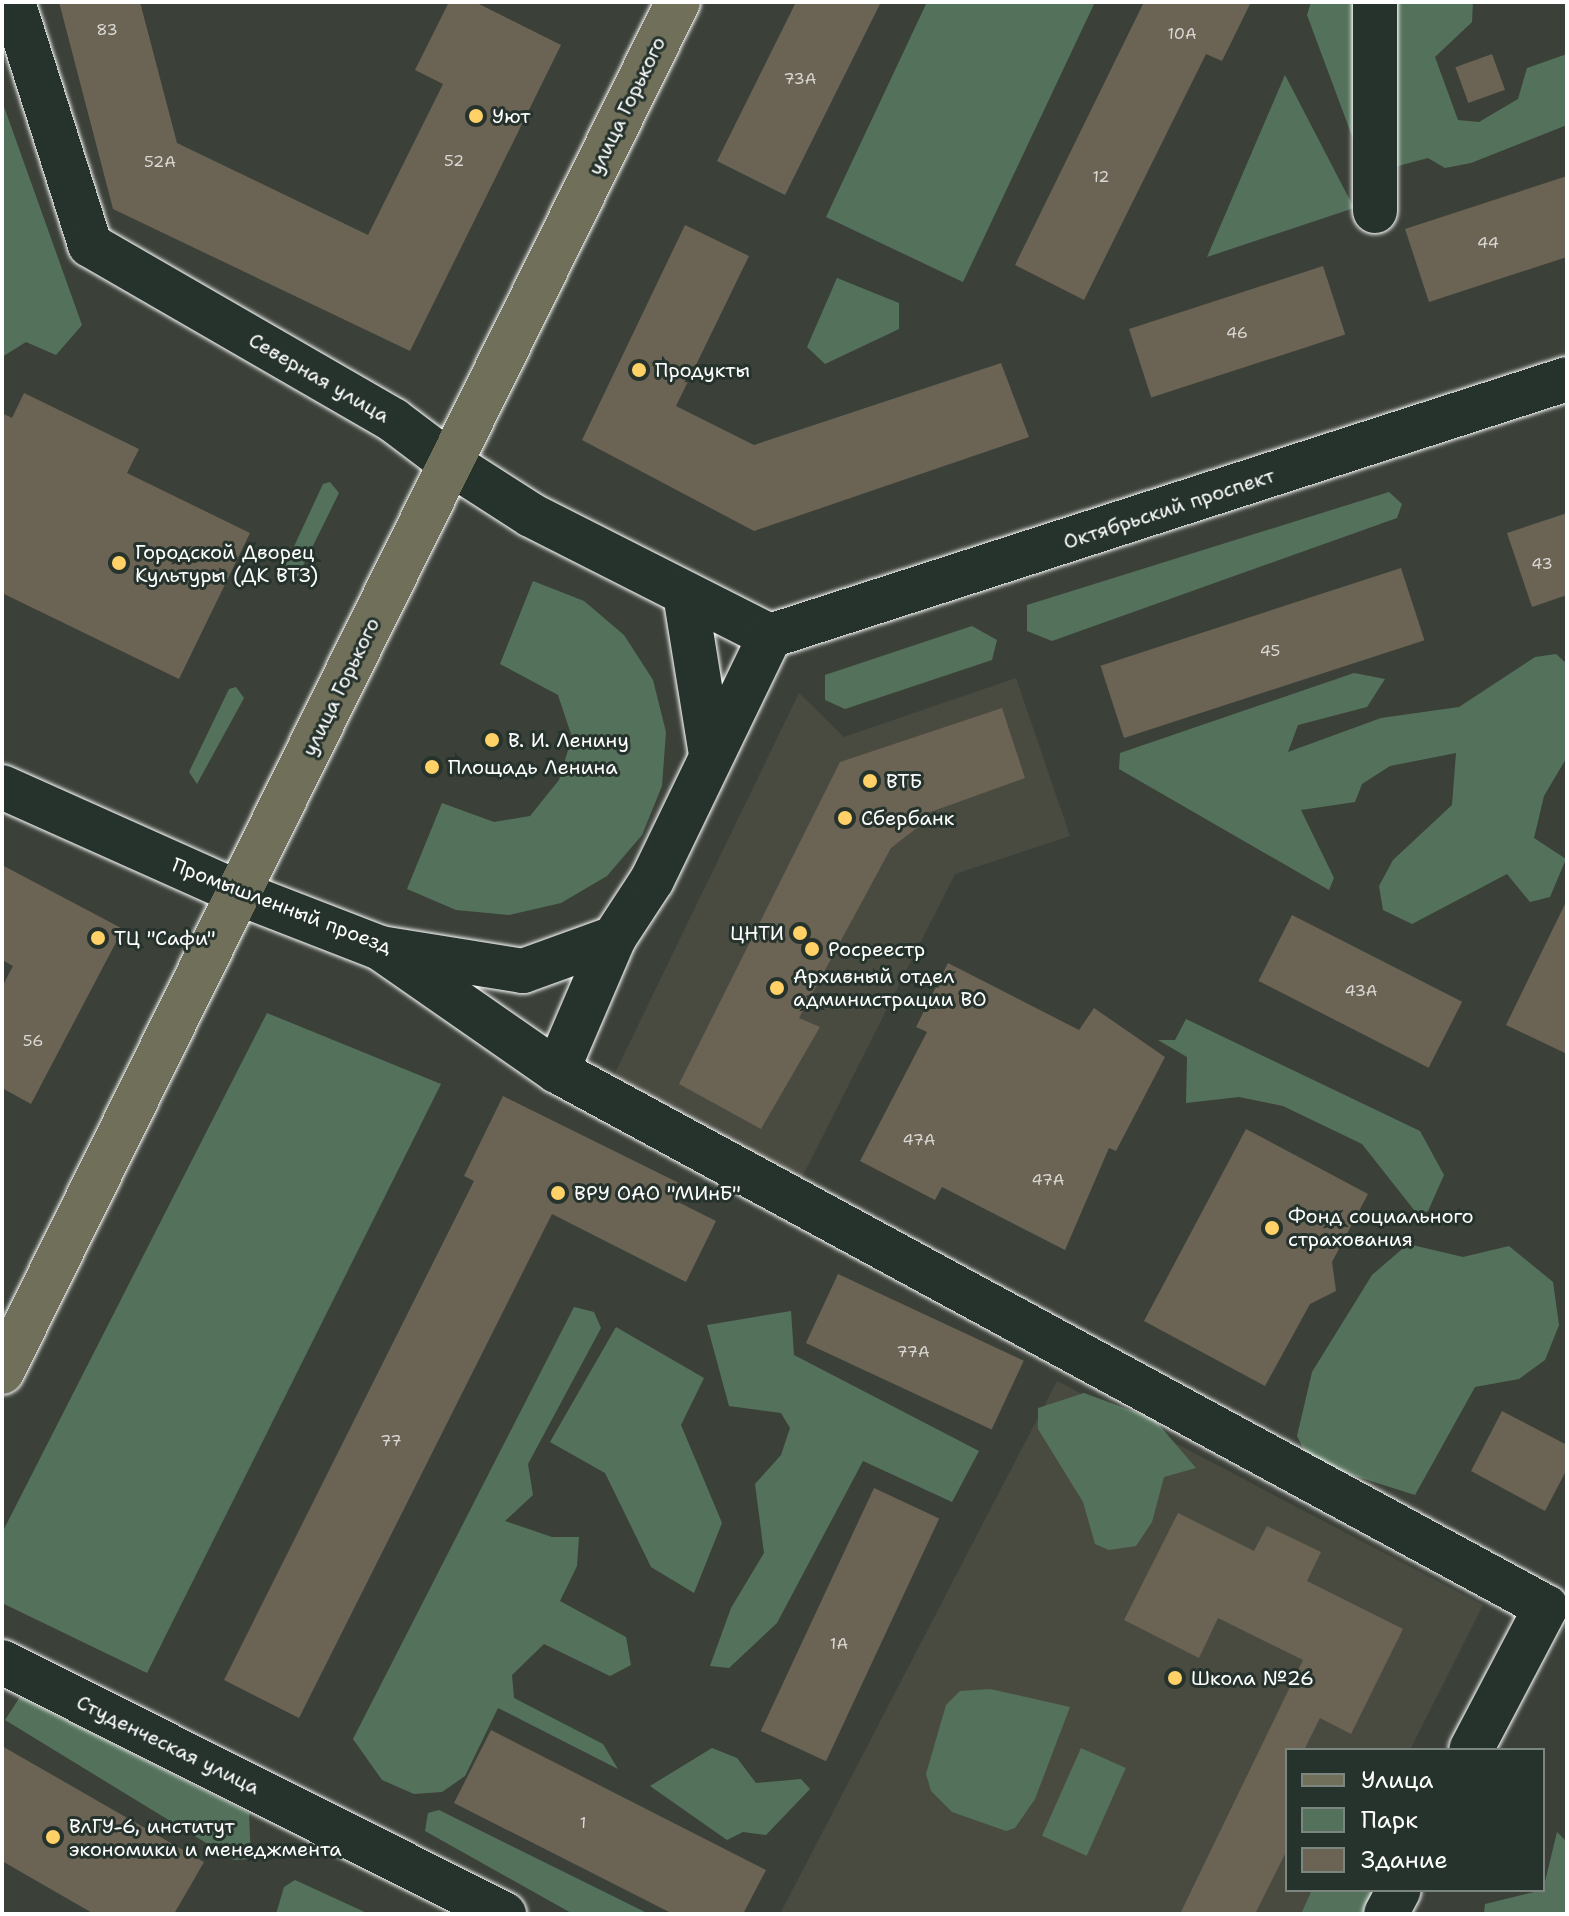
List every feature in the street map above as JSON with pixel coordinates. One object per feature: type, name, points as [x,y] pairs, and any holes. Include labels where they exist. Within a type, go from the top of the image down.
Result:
[{"type":"main road","name":"улица Горького","points":[[2,1372],[241,894],[678,2]]},
{"type":"street","name":"Северная улица","points":[[13,2],[90,245],[393,420],[450,463],[531,515],[770,636]]},
{"type":"street","points":[[1375,2],[1375,211]]},
{"type":"street","name":"Октябрьский проспект","points":[[770,636],[1567,379]]},
{"type":"street","points":[[685,594],[710,749]]},
{"type":"street","points":[[557,1071],[614,938],[652,880],[710,749],[770,636]]},
{"type":"street","name":"Промышленный проезд","points":[[2,787],[241,894],[380,948],[523,971],[614,938]]},
{"type":"street","points":[[380,948],[557,1071],[1546,1607],[1472,1748]]},
{"type":"street","name":"Студенческая улица","points":[[2,1662],[504,1914]]},
{"type":"street","points":[[1386,1914],[1398,1892]]},
{"type":"shaded area","points":[[1016,678],[1070,836],[955,874],[787,1207],[599,1106],[799,693],[844,737]]},
{"type":"shaded area","name":"Школа №26","points":[[1057,1381],[1483,1605],[1411,1748],[1285,1748],[1285,1892],[1338,1892],[1327,1914],[780,1914]]},
{"type":"green space","points":[[927,2],[1095,2],[963,282],[826,217]]},
{"type":"green space","points":[[1311,2],[1473,2],[1472,22],[1435,57],[1458,120],[1479,122],[1518,99],[1527,68],[1567,54],[1567,125],[1471,163],[1445,168],[1428,158],[1379,171],[1361,160],[1307,15]]},
{"type":"green space","points":[[1285,75],[1354,208],[1207,257]]},
{"type":"green space","points":[[2,101],[82,325],[56,355],[26,342],[2,357]]},
{"type":"green space","points":[[837,278],[899,303],[899,329],[825,364],[807,347]]},
{"type":"green space","points":[[330,482],[339,493],[298,576],[291,579],[284,568],[323,484]]},
{"type":"green space","points":[[1389,492],[1402,504],[1397,518],[1052,641],[1027,631],[1027,605]]},
{"type":"green space","points":[[533,581],[584,601],[624,635],[653,680],[666,732],[662,786],[642,835],[607,876],[561,903],[509,915],[456,910],[407,889],[442,803],[494,822],[530,816],[559,780],[572,737],[558,695],[500,664]]},
{"type":"green space","points":[[972,626],[997,640],[992,660],[845,709],[825,700],[825,675]]},
{"type":"green space","points":[[1556,654],[1567,664],[1567,757],[1544,796],[1534,838],[1566,859],[1550,897],[1530,902],[1507,874],[1412,924],[1383,910],[1379,886],[1393,860],[1452,805],[1456,753],[1390,766],[1362,784],[1355,802],[1301,810],[1334,878],[1329,890],[1119,769],[1120,753],[1354,673],[1385,679],[1367,707],[1298,725],[1288,752],[1381,718],[1459,707],[1535,657]]},
{"type":"green space","points":[[236,687],[244,698],[197,784],[189,772],[229,689]]},
{"type":"green space","points":[[267,1013],[441,1084],[147,1673],[2,1603],[2,1533]]},
{"type":"green space","points":[[1186,1019],[1420,1131],[1444,1175],[1428,1211],[1418,1215],[1362,1144],[1283,1106],[1239,1097],[1186,1103],[1187,1057],[1158,1040],[1175,1040]]},
{"type":"green space","points":[[1408,1244],[1463,1257],[1509,1246],[1553,1282],[1559,1325],[1545,1360],[1519,1379],[1475,1387],[1415,1495],[1336,1470],[1305,1452],[1297,1436],[1312,1372],[1372,1275]]},
{"type":"green space","points":[[574,1307],[594,1312],[601,1328],[528,1464],[533,1495],[505,1521],[552,1537],[579,1537],[577,1566],[560,1601],[626,1637],[631,1665],[610,1676],[544,1644],[512,1675],[514,1698],[603,1744],[618,1769],[498,1708],[465,1776],[442,1792],[414,1794],[382,1780],[353,1739]]},
{"type":"green space","points":[[791,1311],[794,1355],[979,1451],[952,1502],[863,1461],[777,1623],[729,1668],[710,1666],[731,1608],[764,1553],[755,1484],[781,1455],[790,1428],[781,1413],[729,1406],[707,1325]]},
{"type":"green space","points":[[616,1327],[704,1378],[681,1425],[722,1523],[694,1593],[651,1567],[605,1473],[550,1442]]},
{"type":"green space","points":[[1084,1393],[1154,1419],[1196,1468],[1164,1477],[1152,1522],[1136,1546],[1109,1550],[1095,1544],[1083,1502],[1038,1429],[1038,1408]]},
{"type":"green space","points":[[990,1689],[1070,1707],[1035,1799],[1015,1828],[1006,1831],[952,1812],[931,1791],[926,1774],[946,1705],[960,1691]]},
{"type":"green space","points":[[20,1697],[249,1813],[251,1859],[234,1860],[5,1720]]},
{"type":"green space","points":[[712,1748],[737,1758],[756,1783],[801,1779],[810,1789],[766,1835],[743,1832],[727,1840],[650,1786]]},
{"type":"green space","points":[[1081,1748],[1126,1768],[1087,1856],[1042,1836]]},
{"type":"green space","points":[[439,1810],[649,1914],[573,1914],[425,1831],[428,1813]]},
{"type":"green space","points":[[1557,1832],[1567,1842],[1567,1914],[1484,1914],[1485,1904],[1545,1892]]},
{"type":"green space","points":[[295,1880],[369,1914],[276,1914],[284,1887]]},
{"type":"green space","points":[[1311,1892],[1382,1892],[1376,1914],[1301,1914]]},
{"type":"building","points":[[59,2],[140,2],[177,143],[368,235],[443,84],[415,70],[449,2],[475,2],[561,45],[410,351],[113,209]]},
{"type":"building","points":[[796,2],[881,2],[785,195],[717,161]]},
{"type":"building","points":[[1144,2],[1251,2],[1222,61],[1206,54],[1084,300],[1015,265]]},
{"type":"building","points":[[1492,54],[1505,90],[1468,103],[1455,67]]},
{"type":"building","points":[[1567,176],[1567,257],[1429,302],[1405,229]]},
{"type":"building","points":[[685,225],[749,256],[676,406],[754,445],[1001,363],[1029,437],[754,531],[582,440]]},
{"type":"building","points":[[1323,266],[1345,334],[1151,398],[1129,329]]},
{"type":"building","name":"Городской Дворец Культуры (ДК ВТЗ)","points":[[24,393],[139,449],[127,473],[250,533],[179,679],[2,593],[2,413],[12,418]]},
{"type":"building","points":[[1567,513],[1567,595],[1532,607],[1507,533]]},
{"type":"building","points":[[1401,568],[1424,640],[1124,738],[1100,666]]},
{"type":"building","name":"ЦНТИ","points":[[1002,708],[1025,778],[914,818],[918,827],[891,848],[799,1018],[820,1027],[761,1129],[679,1084],[840,762]]},
{"type":"building","points":[[2,865],[123,929],[31,1104],[2,1088],[2,987],[13,966],[2,960]]},
{"type":"building","points":[[1567,900],[1567,1054],[1506,1025]]},
{"type":"building","points":[[1292,915],[1462,1002],[1429,1068],[1258,981]]},
{"type":"building","points":[[948,963],[1079,1030],[1094,1008],[1165,1057],[1116,1151],[1109,1148],[1065,1250],[942,1187],[935,1200],[860,1161],[927,1032],[916,1027]]},
{"type":"building","points":[[503,1096],[681,1184],[674,1200],[716,1221],[686,1282],[552,1214],[299,1718],[224,1680],[474,1181],[464,1176]]},
{"type":"building","name":"Фонд социального страхования","points":[[1246,1129],[1368,1194],[1332,1262],[1336,1291],[1310,1304],[1265,1386],[1144,1321]]},
{"type":"building","points":[[838,1274],[1024,1361],[992,1430],[806,1343]]},
{"type":"building","points":[[1502,1411],[1567,1445],[1567,1469],[1545,1511],[1471,1471]]},
{"type":"building","points":[[874,1488],[939,1518],[826,1761],[761,1731]]},
{"type":"building","points":[[1178,1513],[1254,1551],[1267,1526],[1321,1552],[1307,1581],[1403,1629],[1351,1734],[1320,1718],[1305,1748],[1285,1748],[1285,1854],[1255,1914],[1180,1914],[1303,1660],[1218,1618],[1199,1658],[1124,1620]]},
{"type":"building","points":[[491,1730],[766,1870],[743,1914],[673,1914],[454,1803]]},
{"type":"building","points":[[2,1746],[204,1862],[174,1914],[94,1914],[2,1861]]},
{"type":"place","name":"Уют","points":[[476,116]]},
{"type":"place","name":"Продукты","points":[[639,370]]},
{"type":"place","name":"Городской Дворец Культуры (ДК ВТЗ)","points":[[119,563]]},
{"type":"place","name":"В. И. Ленину","points":[[492,740]]},
{"type":"place","name":"Площадь Ленина","points":[[432,767]]},
{"type":"place","name":"ВТБ","points":[[870,781]]},
{"type":"place","name":"Сбербанк","points":[[845,818]]},
{"type":"place","name":"ЦНТИ","points":[[800,933]]},
{"type":"place","name":"ТЦ \"Сафи\"","points":[[98,938]]},
{"type":"place","name":"Росреестр","points":[[812,949]]},
{"type":"place","name":"Архивный отдел администрации ВО","points":[[777,988]]},
{"type":"place","name":"ВРУ ОАО \"МИнБ\"","points":[[558,1193]]},
{"type":"place","name":"Фонд социального страхования","points":[[1272,1228]]},
{"type":"place","name":"Школа №26","points":[[1175,1678]]},
{"type":"place","name":"ВлГУ-6, институт экономики и менеджмента","points":[[53,1837]]}]
